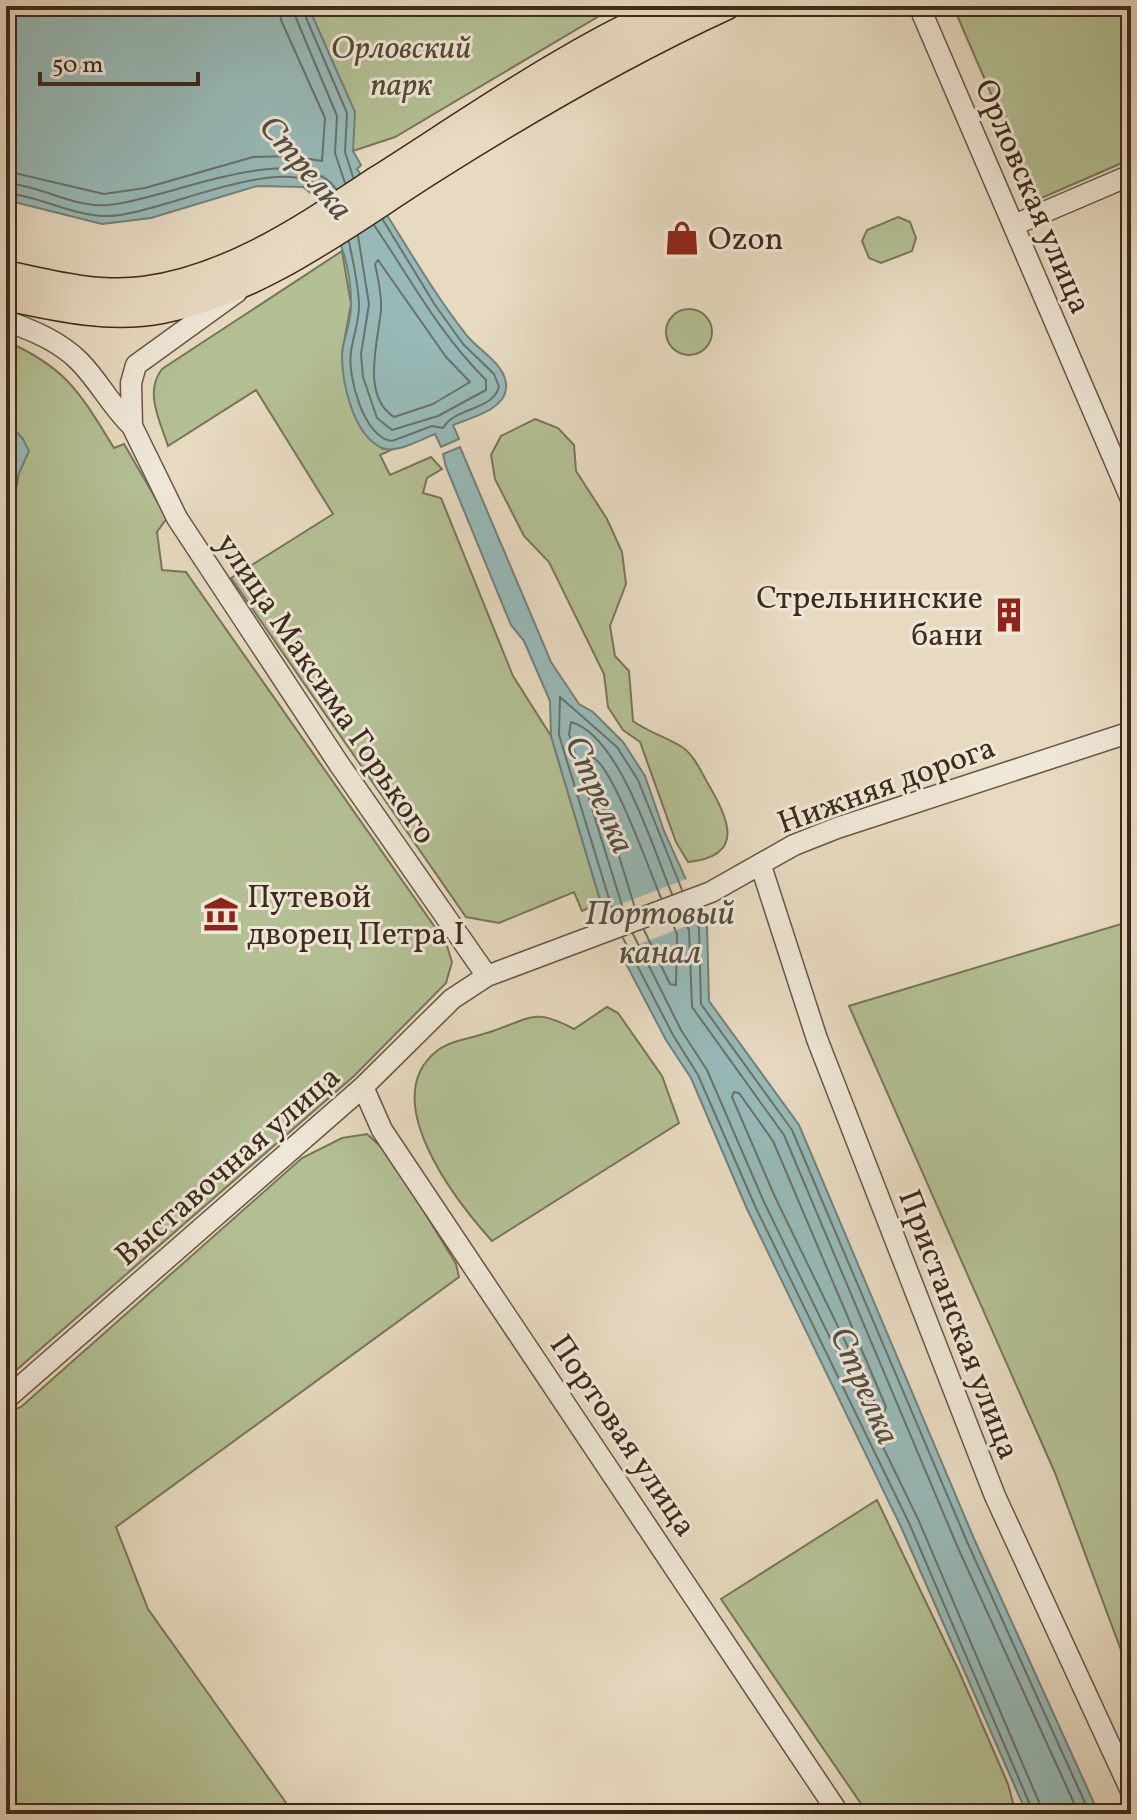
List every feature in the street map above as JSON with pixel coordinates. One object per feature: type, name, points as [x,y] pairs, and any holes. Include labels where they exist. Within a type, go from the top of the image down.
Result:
[{"type":"main road","points":[[6,297],[58,308],[119,314],[161,310],[249,281],[575,55],[671,6]]},
{"type":"main road","points":[[391,183],[588,75],[727,6]]},
{"type":"main road","points":[[6,274],[78,289],[116,292],[145,290],[211,273],[307,238]]},
{"type":"street","name":"Орловская улица","points":[[919,6],[1131,499]]},
{"type":"street","points":[[1014,225],[1131,175]]},
{"type":"street","points":[[132,426],[131,383],[136,365],[249,281]]},
{"type":"street","points":[[6,321],[65,349],[80,362],[114,409],[132,426]]},
{"type":"street","name":"улица Максима Горького","points":[[132,426],[148,464],[197,552],[487,976]]},
{"type":"street","name":"Нижняя дорога","points":[[487,976],[711,892],[785,850],[837,828],[1131,732]]},
{"type":"street","name":"Пристанская улица","points":[[761,866],[817,1039],[989,1483],[1131,1791]]},
{"type":"street","name":"Выставочная улица","points":[[6,1399],[363,1087],[452,999],[487,976]]},
{"type":"street","name":"Портовая улица","points":[[363,1087],[382,1130],[839,1814]]},
{"type":"green space","name":"Орловский парк","points":[[308,6],[616,6],[395,137],[353,151]]},
{"type":"green space","points":[[953,6],[1131,6],[1131,159],[1037,200]]},
{"type":"green space","points":[[898,217],[910,222],[916,238],[912,251],[881,263],[869,258],[862,241],[867,230]]},
{"type":"green space","points":[[342,251],[351,304],[342,353],[351,405],[383,449],[393,449],[380,455],[390,475],[431,457],[442,469],[427,478],[423,493],[441,498],[513,676],[551,736],[601,903],[582,911],[574,892],[499,923],[466,917],[231,578],[333,514],[256,390],[168,446],[154,397],[154,387],[162,369]]},
{"type":"green space","points":[[689,309],[705,316],[712,332],[705,348],[689,355],[673,348],[666,332],[673,316]]},
{"type":"green space","points":[[6,341],[58,372],[81,397],[114,448],[124,444],[167,518],[157,532],[162,570],[186,572],[446,943],[452,962],[446,983],[354,1076],[6,1379],[6,502],[17,485],[23,439],[6,421]]},
{"type":"green space","points":[[535,419],[558,428],[574,445],[576,471],[607,519],[622,552],[626,584],[610,626],[615,656],[629,671],[633,721],[686,750],[699,768],[721,809],[728,833],[719,852],[707,858],[688,862],[676,842],[640,742],[623,730],[608,707],[604,674],[549,562],[524,536],[495,479],[491,455],[501,436]]},
{"type":"green space","points":[[1131,921],[1131,1677],[1055,1473],[849,1006]]},
{"type":"green space","points":[[607,1007],[618,1013],[662,1076],[679,1123],[492,1241],[442,1176],[428,1148],[418,1121],[415,1094],[421,1070],[438,1050],[456,1041],[532,1017],[549,1018],[574,1029]]},
{"type":"green space","points":[[367,1134],[389,1154],[456,1264],[459,1277],[116,1527],[148,1609],[294,1814],[6,1814],[6,1413],[21,1407],[302,1158],[342,1138]]},
{"type":"green space","points":[[877,1500],[958,1669],[1008,1784],[1016,1814],[868,1814],[721,1599]]},
{"type":"water","name":"Стрелка","points":[[6,6],[308,6],[355,112],[353,151],[361,165],[357,169],[453,317],[503,374],[506,381],[504,396],[493,408],[453,425],[459,439],[441,447],[435,434],[394,449],[382,448],[372,441],[351,407],[344,380],[342,355],[351,306],[346,263],[318,195],[314,196],[303,187],[257,186],[151,218],[102,224],[6,200]]},
{"type":"water","points":[[6,421],[23,439],[29,451],[6,502]]},
{"type":"water","name":"Портовый канал","points":[[460,447],[551,662],[579,704],[593,712],[623,742],[645,776],[664,831],[707,926],[709,1001],[799,1125],[975,1541],[1099,1814],[1027,1814],[901,1527],[747,1209],[691,1078],[666,1040],[622,956],[601,903],[551,736],[550,701],[524,641],[511,625],[446,467],[443,454]]},
{"type":"pier","points":[[689,878],[707,918],[616,953],[600,912]]},
{"type":"place","name":"Ozon","points":[[682,238]]},
{"type":"place","name":"Стрельнинские бани","points":[[1009,615]]},
{"type":"place","name":"Путевой дворец Петра I","points":[[221,914]]}]
